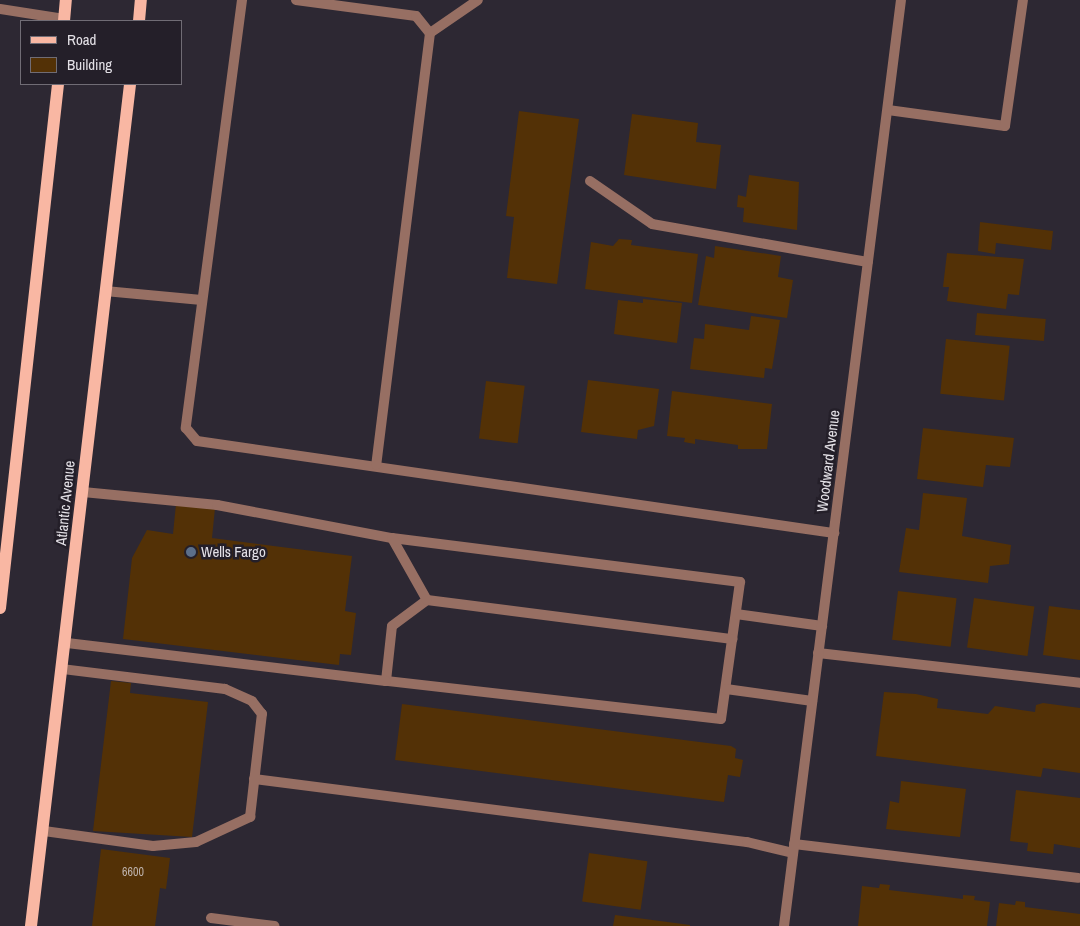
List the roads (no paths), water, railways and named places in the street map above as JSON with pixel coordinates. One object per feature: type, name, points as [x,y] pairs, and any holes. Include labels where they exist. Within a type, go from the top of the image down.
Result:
[{"type":"main road","points":[[64,20],[66,0]]},
{"type":"main road","points":[[139,20],[142,0]]},
{"type":"main road","points":[[0,608],[58,85]]},
{"type":"main road","name":"Atlantic Avenue","points":[[31,926],[67,643],[105,290],[130,85]]},
{"type":"street","points":[[242,0],[186,428],[197,441],[376,465],[834,533]]},
{"type":"street","points":[[296,0],[416,16],[430,34],[376,465]]},
{"type":"street","points":[[430,34],[478,0]]},
{"type":"street","name":"Woodward Avenue","points":[[784,926],[901,0]]},
{"type":"street","points":[[888,110],[1005,126],[1023,0]]},
{"type":"street","points":[[0,9],[64,20]]},
{"type":"street","points":[[590,181],[652,224],[868,262]]},
{"type":"street","points":[[105,290],[202,300]]},
{"type":"street","points":[[67,643],[721,719],[740,582],[392,538],[217,505],[83,492]]},
{"type":"street","points":[[392,538],[427,600]]},
{"type":"street","points":[[386,681],[392,626],[427,600],[732,639]]},
{"type":"street","points":[[736,614],[822,626]]},
{"type":"street","points":[[818,653],[1080,684]]},
{"type":"street","points":[[44,831],[153,846],[196,842],[250,817],[262,714],[252,701],[225,690],[63,669]]},
{"type":"street","points":[[726,689],[812,701]]},
{"type":"street","points":[[254,778],[794,848],[1078,878]]},
{"type":"street","points":[[210,918],[274,926]]},
{"type":"place","name":"Wells Fargo","points":[[191,552]]}]
